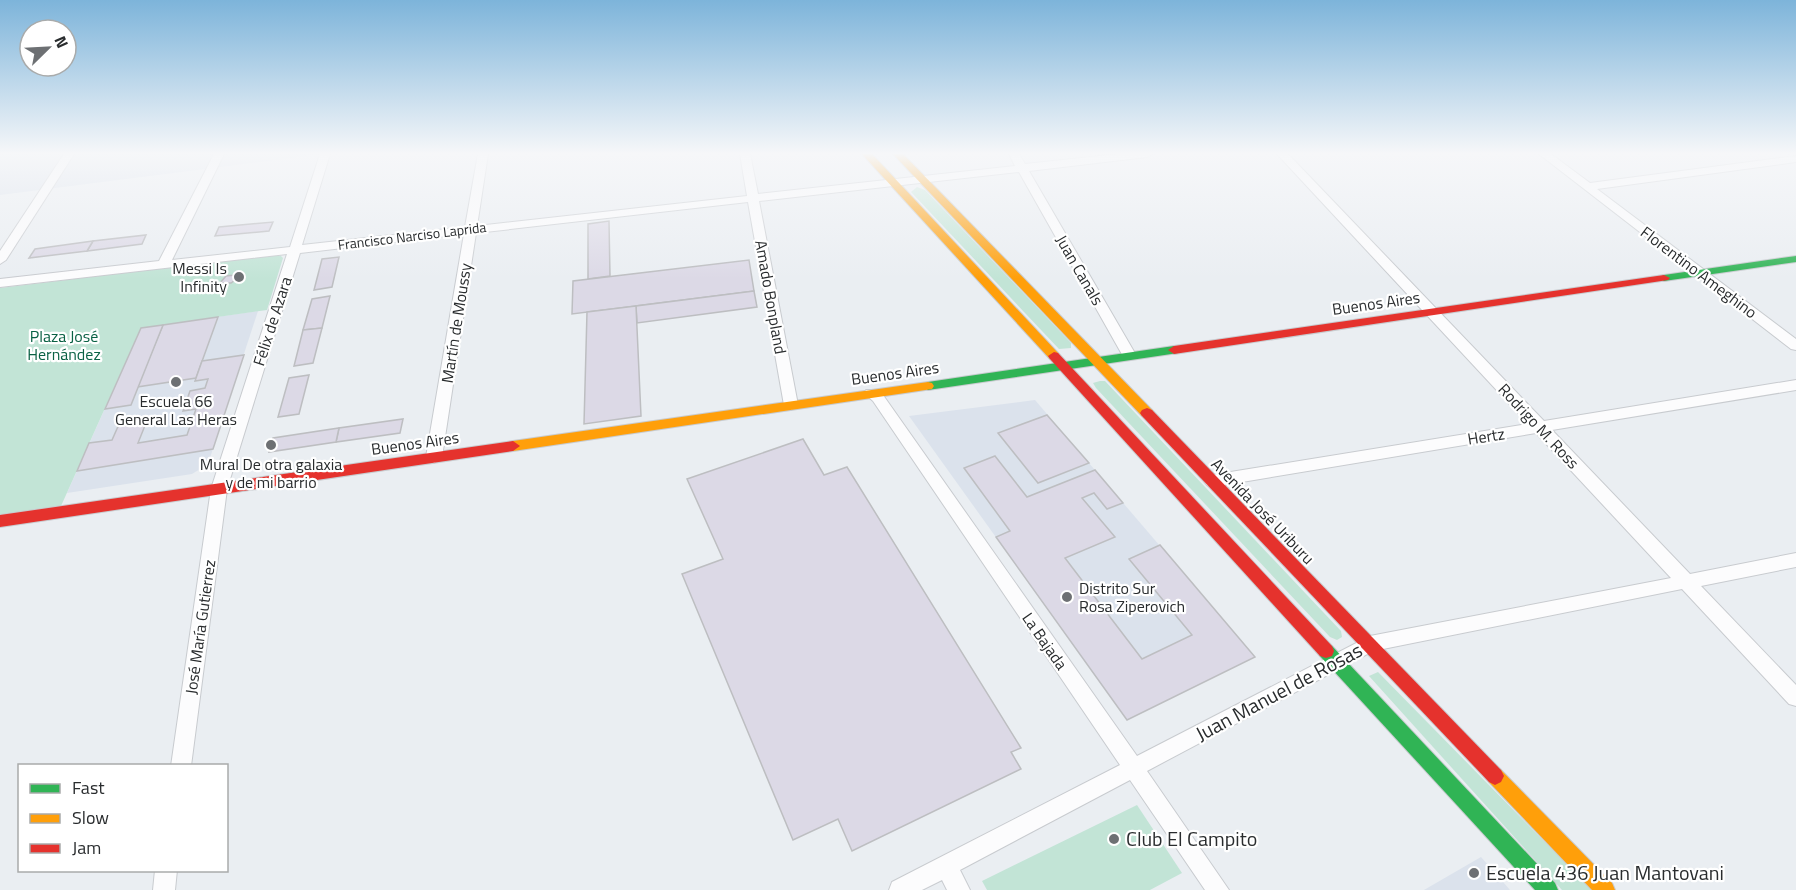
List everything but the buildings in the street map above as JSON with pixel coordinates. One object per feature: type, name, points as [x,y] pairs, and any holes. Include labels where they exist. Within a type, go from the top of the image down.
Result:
[{"type":"main road","points":[[905,196],[1548,890]]},
{"type":"main road","name":"Avenida José Uriburu","points":[[938,196],[1605,890]]},
{"type":"main road","name":"Buenos Aires","points":[[0,521],[1796,259]]},
{"type":"street","points":[[0,260],[42,196]]},
{"type":"street","points":[[164,264],[198,196]]},
{"type":"street","name":"Félix de Azara","points":[[219,489],[312,196]]},
{"type":"street","name":"Martín de Moussy","points":[[434,457],[476,196]]},
{"type":"street","name":"Francisco Narciso Laprida","points":[[0,283],[766,196]]},
{"type":"street","name":"Juan Canals","points":[[1038,196],[1129,355]]},
{"type":"street","name":"Rodrigo M. Ross","points":[[1321,196],[1796,698]]},
{"type":"street","name":"Florentino Ameghino","points":[[1598,196],[1796,346]]},
{"type":"street","name":"Amado Bonpland","points":[[753,197],[791,405]]},
{"type":"street","name":"Hertz","points":[[1212,481],[1796,385]]},
{"type":"street","name":"La Bajada","points":[[872,393],[878,398],[1218,890]]},
{"type":"street","name":"José María Gutierrez","points":[[181,764],[219,489]]},
{"type":"street","name":"Juan Manuel de Rosas","points":[[900,890],[1370,644],[1796,560]]},
{"type":"street","points":[[946,866],[959,890]]},
{"type":"street","points":[[164,890],[166,872]]},
{"type":"shaded area","name":"Escuela 66 General Las Heras","points":[[258,311],[208,464],[192,474],[67,493],[141,328]]},
{"type":"shaded area","points":[[1035,400],[1255,657],[1127,720],[909,416]]},
{"type":"shaded area","name":"Escuela 436 Juan Mantovani","points":[[1481,857],[1510,890],[1424,890]]},
{"type":"green space","points":[[914,196],[930,196],[1071,343],[1071,348],[1059,349]]},
{"type":"green space","name":"Plaza José Hernández","points":[[273,255],[283,258],[267,310],[141,328],[61,506],[0,515],[0,288]]},
{"type":"green space","points":[[1105,381],[1341,631],[1342,637],[1337,640],[1330,637],[1096,388],[1093,383]]},
{"type":"green space","points":[[1378,672],[1592,890],[1562,890],[1369,676]]},
{"type":"green space","name":"Club El Campito","points":[[1137,805],[1182,873],[1150,890],[987,890],[982,881]]},
{"type":"traffic: fast","points":[[1664,278],[1796,259]]},
{"type":"traffic: fast","points":[[928,386],[1174,350]]},
{"type":"traffic: fast","points":[[1326,651],[1548,890]]},
{"type":"traffic: slow","points":[[905,196],[1054,356]]},
{"type":"traffic: slow","points":[[938,196],[1147,413]]},
{"type":"traffic: slow","points":[[513,446],[928,386]]},
{"type":"traffic: slow","points":[[1495,776],[1605,890]]},
{"type":"traffic: jam","points":[[1174,350],[1664,278]]},
{"type":"traffic: jam","points":[[1054,356],[1326,651]]},
{"type":"traffic: jam","points":[[1147,413],[1495,776]]},
{"type":"traffic: jam","points":[[0,521],[513,446]]},
{"type":"place","name":"Messi Is Infinity","points":[[239,277]]},
{"type":"place","name":"Escuela 66 General Las Heras","points":[[176,382]]},
{"type":"place","name":"Mural De otra galaxia y de mi barrio","points":[[271,445]]},
{"type":"place","name":"Distrito Sur Rosa Ziperovich","points":[[1067,597]]},
{"type":"place","name":"Club El Campito","points":[[1114,839]]},
{"type":"place","name":"Escuela 436 Juan Mantovani","points":[[1474,873]]}]
